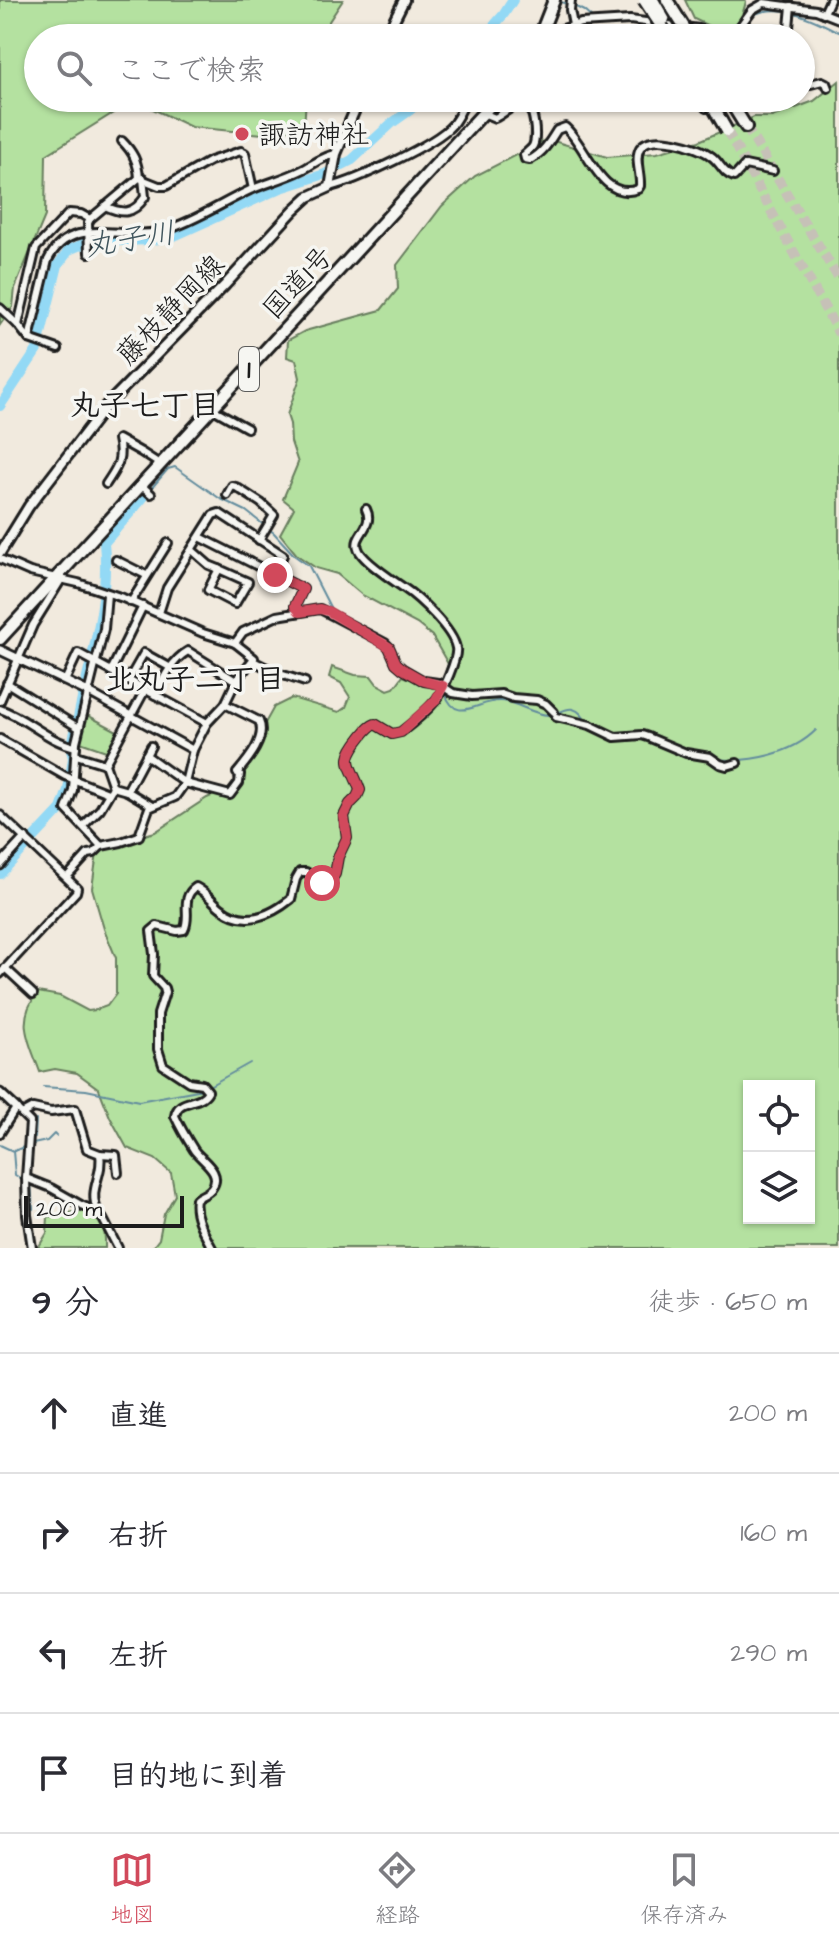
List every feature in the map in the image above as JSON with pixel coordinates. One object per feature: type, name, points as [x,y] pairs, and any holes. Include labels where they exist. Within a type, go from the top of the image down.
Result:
[{"type":"highway","points":[[545,24],[552,0]]},
{"type":"highway","points":[[644,0],[662,24]]},
{"type":"highway","points":[[653,0],[665,24]]},
{"type":"highway","points":[[669,0],[687,24]]},
{"type":"highway","points":[[716,112],[727,131]]},
{"type":"highway","points":[[735,112],[746,127]]},
{"type":"highway","name":"国道1号","points":[[0,639],[146,490],[161,465],[483,113]]},
{"type":"main road","points":[[392,24],[404,0]]},
{"type":"main road","points":[[331,183],[335,157],[354,112]]},
{"type":"main road","name":"藤枝静岡線","points":[[0,553],[29,506],[106,406],[301,203],[331,183]]},
{"type":"street","points":[[571,0],[573,24]]},
{"type":"street","points":[[824,13],[830,0]]},
{"type":"street","points":[[741,24],[757,6],[770,3],[791,10],[816,10],[839,19]]},
{"type":"street","points":[[790,24],[791,10]]},
{"type":"street","points":[[584,24],[630,20],[657,24]]},
{"type":"street","points":[[815,83],[822,81],[828,88]]},
{"type":"street","points":[[331,183],[359,177],[420,147],[447,130],[460,112]]},
{"type":"street","points":[[483,113],[495,118],[506,112]]},
{"type":"street","points":[[532,112],[535,137],[531,149],[524,155],[525,159],[536,157],[557,130],[565,127],[598,175],[629,192],[640,186],[638,154],[643,145],[652,139],[703,152],[730,176],[734,177],[745,165],[773,171]]},
{"type":"street","points":[[456,120],[473,124]]},
{"type":"street","points":[[105,206],[125,213],[145,197],[136,158],[122,141]]},
{"type":"street","points":[[141,178],[166,186],[210,161],[241,151],[245,153],[253,189]]},
{"type":"street","points":[[29,339],[51,255],[66,238],[89,233],[140,234],[168,230],[253,189],[301,171],[327,156],[335,157]]},
{"type":"street","points":[[89,251],[90,219],[141,178]]},
{"type":"street","points":[[18,325],[36,248],[69,213],[90,219]]},
{"type":"street","points":[[0,308],[29,339],[58,349]]},
{"type":"street","points":[[213,409],[247,428]]},
{"type":"street","points":[[106,484],[118,465],[121,452],[118,439],[161,465]]},
{"type":"street","points":[[227,495],[232,486],[236,487],[274,515],[259,540]]},
{"type":"street","points":[[212,1248],[194,1203],[212,1188],[213,1172],[195,1151],[175,1116],[179,1105],[201,1099],[208,1091],[202,1084],[189,1082],[163,1065],[158,1055],[158,1014],[165,992],[153,976],[151,931],[157,926],[184,930],[187,900],[191,890],[196,887],[233,916],[249,919],[264,916],[291,899],[300,872],[306,872],[322,883],[330,881],[347,838],[344,816],[360,790],[349,764],[353,746],[375,724],[392,734],[401,732],[435,701],[443,686],[455,657],[455,645],[446,630],[416,597],[376,568],[358,550],[357,544],[368,522],[366,509]]},
{"type":"street","points":[[159,613],[167,588],[213,515],[219,513],[283,555],[275,575]]},
{"type":"street","points":[[200,537],[303,589],[295,606],[300,612]]},
{"type":"street","points":[[131,602],[168,543]]},
{"type":"street","points":[[192,550],[209,565],[219,569],[248,582],[235,604],[208,590],[219,569]]},
{"type":"street","points":[[0,559],[143,606],[203,633],[235,643],[254,658],[253,661],[305,682]]},
{"type":"street","points":[[235,576],[243,559]]},
{"type":"street","points":[[116,560],[146,575]]},
{"type":"street","points":[[0,701],[33,625],[58,580]]},
{"type":"street","points":[[101,846],[66,809],[73,790],[71,778],[76,755],[72,746],[88,692],[92,661],[104,629],[104,593]]},
{"type":"street","points":[[111,671],[143,606]]},
{"type":"street","points":[[235,643],[243,632],[277,616],[320,609],[389,647],[396,663],[403,669],[449,691],[460,695],[496,694],[537,700],[555,714],[615,737],[642,735],[686,753],[710,757],[727,766],[737,763]]},
{"type":"street","points":[[0,650],[88,692],[193,750]]},
{"type":"street","points":[[155,695],[171,668],[183,653],[190,651],[236,681]]},
{"type":"street","points":[[65,681],[78,653],[207,723]]},
{"type":"street","points":[[128,681],[144,653],[171,668]]},
{"type":"street","points":[[67,877],[88,854],[101,846],[139,836],[146,813],[152,806],[175,797],[185,783],[193,750],[207,723],[225,704],[236,681],[253,661]]},
{"type":"street","points":[[7,683],[79,728]]},
{"type":"street","points":[[83,826],[100,809],[110,790],[105,764],[145,690]]},
{"type":"street","points":[[146,755],[185,783],[230,795],[239,783],[240,774],[237,773],[255,747],[262,726],[259,721],[225,704]]},
{"type":"street","points":[[0,709],[72,746]]},
{"type":"street","points":[[0,739],[71,778],[110,790],[127,791],[152,806]]},
{"type":"street","points":[[127,791],[151,746]]},
{"type":"street","points":[[76,755],[105,764]]},
{"type":"street","points":[[0,815],[76,886],[76,892],[3,971],[33,994]]},
{"type":"street","points":[[0,865],[29,841]]},
{"type":"street","points":[[0,1093],[29,1120],[26,1178],[32,1248]]},
{"type":"street","points":[[0,1133],[19,1111],[30,1108],[51,1112],[75,1109],[87,1149],[116,1155],[118,1173]]},
{"type":"street","points":[[100,1154],[101,1164],[93,1197],[99,1215],[118,1248]]},
{"type":"street","points":[[26,1178],[99,1215]]},
{"type":"green space","points":[[0,0],[343,0],[327,24],[24,24],[24,112],[115,112],[46,155],[45,216],[15,288],[13,307],[0,325]]},
{"type":"green space","points":[[685,0],[746,1],[736,24],[705,24],[694,19]]},
{"type":"green space","points":[[839,81],[839,1248],[152,1248],[159,1239],[164,1214],[175,1195],[171,1173],[155,1159],[127,1148],[99,1089],[77,1073],[55,1069],[40,1072],[26,1031],[27,1012],[38,992],[60,996],[88,1011],[107,1006],[116,994],[116,958],[92,888],[97,853],[113,844],[155,832],[207,798],[242,783],[243,770],[259,746],[264,725],[274,707],[292,698],[339,712],[346,707],[350,697],[341,683],[329,677],[332,667],[355,675],[371,676],[388,690],[394,688],[403,676],[433,688],[443,680],[448,664],[432,636],[417,624],[362,595],[337,574],[316,568],[297,555],[280,534],[294,508],[283,499],[298,463],[287,415],[300,378],[296,360],[287,357],[288,340],[305,331],[381,310],[398,289],[397,265],[442,206],[475,176],[547,139],[607,157],[657,153],[699,141],[754,117],[772,117],[785,112],[815,112],[815,100]]},
{"type":"green space","points":[[159,112],[305,112],[304,128],[263,134],[191,127]]},
{"type":"green space","points":[[87,715],[119,732],[109,752],[80,742]]},
{"type":"green space","points":[[79,1211],[101,1223],[105,1248],[38,1248],[47,1233],[48,1217]]},
{"type":"waterway","name":"丸子川","points":[[495,24],[513,0]]},
{"type":"waterway","points":[[558,1],[567,4]]},
{"type":"waterway","points":[[574,6],[593,19]]},
{"type":"waterway","points":[[750,17],[772,10],[784,11],[807,17],[839,32]]},
{"type":"waterway","name":"丸子川","points":[[0,406],[37,350],[58,265],[69,250],[88,242],[172,237],[352,160],[408,112]]},
{"type":"waterway","points":[[143,498],[168,469],[175,467],[219,498],[246,511],[274,533],[309,566],[333,613]]},
{"type":"waterway","points":[[85,686],[103,597],[104,543],[143,498]]},
{"type":"waterway","points":[[427,684],[440,688]]},
{"type":"waterway","points":[[445,693],[450,703],[461,710],[499,701],[548,715],[573,709],[586,722]]},
{"type":"waterway","points":[[0,874],[61,809],[68,790],[73,758],[71,750],[83,694]]},
{"type":"waterway","points":[[717,759],[743,760],[770,755],[795,745],[816,730]]},
{"type":"waterway","points":[[604,735],[617,741],[631,738]]},
{"type":"waterway","points":[[209,1086],[250,1063]]},
{"type":"waterway","points":[[43,1087],[86,1090],[139,1101],[203,1089]]},
{"type":"waterway","points":[[35,1138],[36,1120]]},
{"type":"waterway","points":[[33,1144],[47,1141],[54,1134],[56,1136]]},
{"type":"waterway","points":[[0,1145],[13,1151],[15,1175],[22,1179]]},
{"type":"waterway","points":[[14,1151],[26,1146]]},
{"type":"waterway","points":[[33,1209],[31,1183],[48,1190]]},
{"type":"tunnel","points":[[746,127],[839,279]]},
{"type":"tunnel","points":[[727,131],[839,334]]},
{"type":"place","name":"諏訪神社","points":[[242,134]]},
{"type":"district","name":"丸子七丁目","points":[[145,405]]},
{"type":"district","name":"北丸子二丁目","points":[[195,679]]},
{"type":"route","points":[[275,575],[303,589],[295,606],[300,612],[328,611],[380,640],[389,647],[396,663],[403,669],[424,681],[443,686],[435,701],[401,732],[392,734],[375,724],[353,746],[349,764],[360,790],[344,816],[347,838],[338,857],[335,874],[330,881],[322,883]]}]
